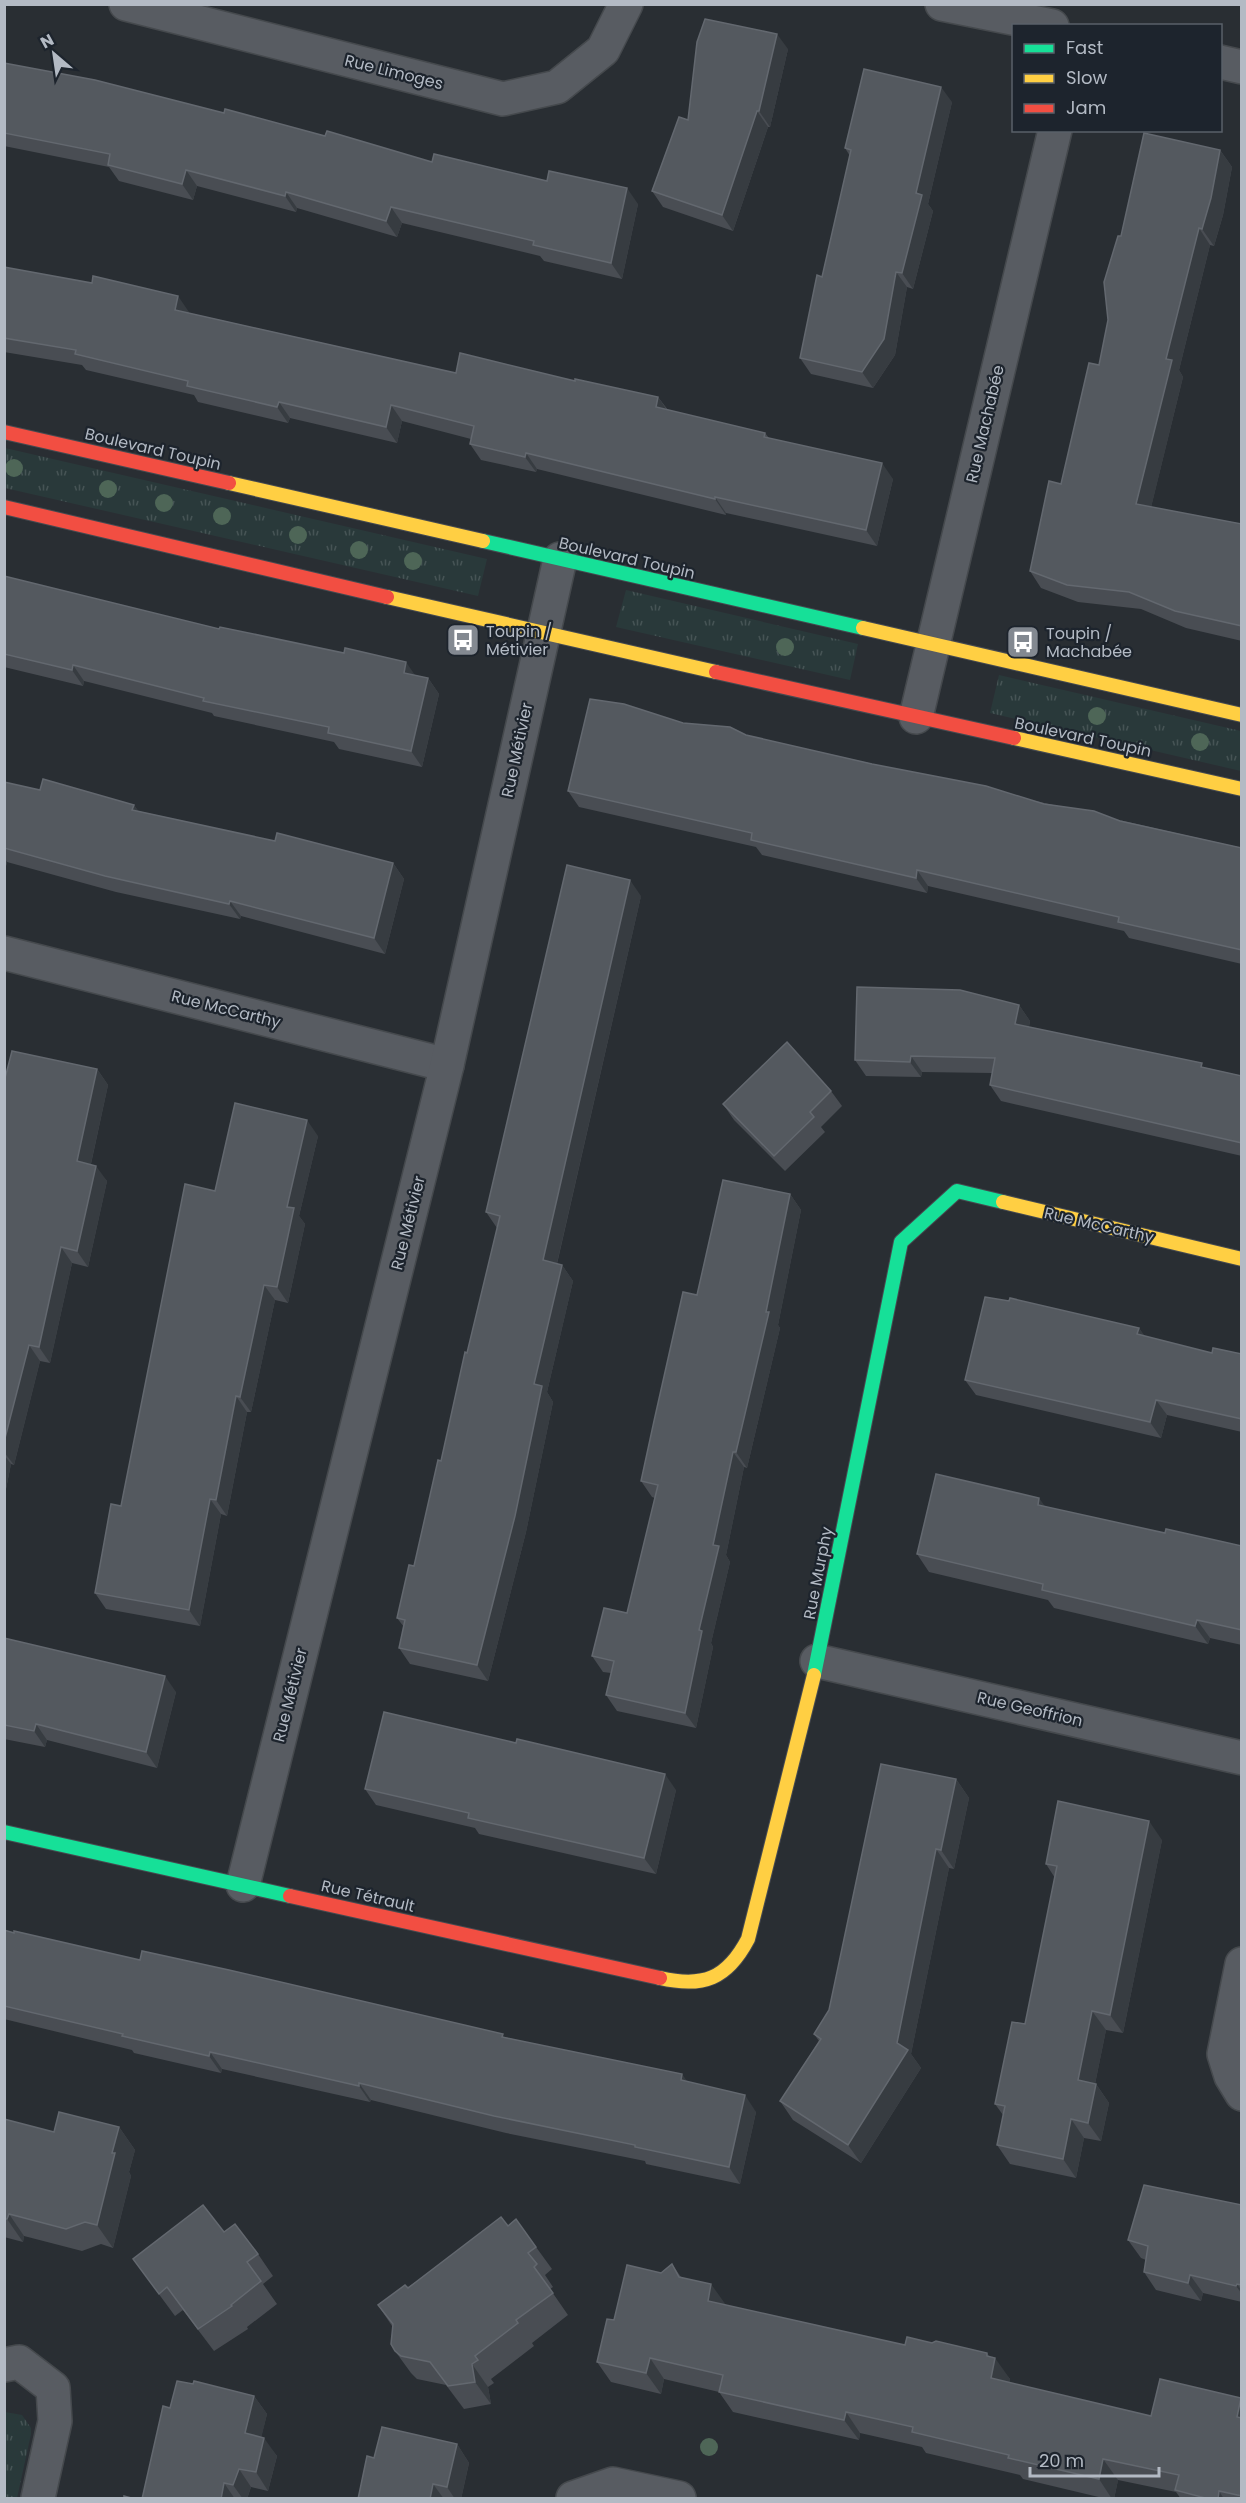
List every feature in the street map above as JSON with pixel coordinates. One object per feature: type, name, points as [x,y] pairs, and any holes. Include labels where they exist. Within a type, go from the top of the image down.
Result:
[{"type":"street","name":"Rue Limoges","points":[[126,5],[503,99],[556,87],[603,50],[626,4]]},
{"type":"street","points":[[942,4],[1042,24]]},
{"type":"street","points":[[1222,62],[1242,67]]},
{"type":"street","name":"Rue Machabée","points":[[916,717],[1055,132]]},
{"type":"street","name":"Boulevard Toupin","points":[[4,432],[1242,715]]},
{"type":"street","name":"Boulevard Toupin","points":[[4,507],[543,633],[1242,789]]},
{"type":"street","name":"Rue Métivier","points":[[243,1885],[447,1065],[560,559]]},
{"type":"street","name":"Rue McCarthy","points":[[4,953],[447,1065]]},
{"type":"street","name":"Rue McCarthy","points":[[957,1191],[1242,1259]]},
{"type":"street","name":"Rue Murphy","points":[[723,1975],[739,1958],[748,1940],[817,1661],[901,1242],[957,1191]]},
{"type":"street","name":"Rue Geoffrion","points":[[817,1661],[1242,1758]]},
{"type":"street","name":"Rue Tétrault","points":[[4,1832],[673,1981],[700,1983],[723,1975]]},
{"type":"street","points":[[1242,1965],[1224,2054],[1231,2076],[1242,2094]]},
{"type":"street","points":[[4,2365],[19,2362],[52,2388],[55,2421],[38,2499]]},
{"type":"street","points":[[573,2499],[613,2484],[680,2499]]},
{"type":"green space","points":[[5,448],[487,559],[478,596],[5,488]]},
{"type":"green space","points":[[626,590],[858,644],[850,680],[616,627]]},
{"type":"green space","points":[[999,675],[1241,731],[1241,771],[990,713]]},
{"type":"green space","points":[[5,2412],[22,2415],[31,2428],[17,2498],[5,2498]]},
{"type":"building","points":[[705,19],[777,34],[759,111],[757,111],[722,215],[652,191],[679,117],[688,120],[697,42]]},
{"type":"building","points":[[4,63],[95,80],[224,113],[225,109],[325,136],[327,131],[432,162],[434,154],[547,181],[549,171],[627,188],[611,263],[533,245],[534,241],[391,207],[386,221],[286,192],[285,196],[186,170],[182,184],[108,165],[110,154],[4,133]]},
{"type":"building","points":[[864,69],[941,87],[916,193],[922,195],[902,273],[896,272],[884,339],[862,372],[800,358],[817,275],[822,277],[851,150],[845,148]]},
{"type":"building","points":[[1144,133],[1220,150],[1211,198],[1202,229],[1199,228],[1166,359],[1172,360],[1136,504],[1242,524],[1242,626],[1175,611],[1129,592],[1067,585],[1030,571],[1049,481],[1061,484],[1089,363],[1099,365],[1108,320],[1104,282],[1118,236],[1121,236]]},
{"type":"building","points":[[4,267],[92,283],[93,276],[178,296],[175,310],[456,373],[460,353],[575,381],[575,379],[658,397],[656,407],[765,433],[764,437],[882,463],[866,530],[715,497],[715,499],[526,453],[525,457],[470,444],[474,426],[391,405],[386,427],[279,402],[277,407],[187,386],[188,381],[75,354],[76,350],[4,338]]},
{"type":"building","points":[[4,576],[219,629],[220,627],[344,653],[345,648],[406,662],[404,673],[428,678],[411,751],[328,733],[329,727],[203,701],[204,698],[73,665],[72,670],[4,654]]},
{"type":"building","points":[[590,699],[624,704],[683,723],[730,727],[746,735],[872,764],[986,786],[1044,804],[1094,811],[1120,821],[1242,848],[1242,950],[1118,922],[1119,917],[917,870],[916,878],[751,840],[752,833],[568,791]]},
{"type":"building","points":[[43,779],[134,805],[132,810],[275,841],[277,833],[393,863],[374,938],[230,901],[229,904],[105,876],[4,848],[4,782],[40,790]]},
{"type":"building","points":[[567,865],[630,880],[543,1260],[562,1265],[534,1384],[542,1386],[515,1516],[477,1665],[399,1648],[405,1620],[397,1618],[409,1565],[414,1566],[438,1460],[441,1461],[465,1352],[467,1353],[500,1216],[486,1212]]},
{"type":"building","points":[[857,987],[960,990],[1019,1005],[1015,1024],[1202,1063],[1201,1067],[1242,1076],[1242,1143],[990,1085],[995,1058],[911,1056],[910,1062],[855,1060]]},
{"type":"building","points":[[787,1042],[831,1091],[810,1112],[814,1117],[774,1156],[723,1104]]},
{"type":"building","points":[[12,1051],[97,1069],[77,1161],[96,1166],[77,1251],[61,1247],[39,1347],[29,1345],[4,1442],[4,1082]]},
{"type":"building","points":[[235,1103],[307,1120],[287,1207],[294,1208],[277,1287],[264,1285],[240,1397],[236,1396],[216,1500],[210,1499],[189,1610],[95,1593],[111,1504],[121,1506],[185,1184],[215,1191]]},
{"type":"building","points":[[723,1180],[790,1194],[766,1312],[769,1312],[736,1452],[733,1452],[713,1545],[719,1546],[699,1630],[702,1631],[685,1713],[606,1695],[614,1661],[592,1656],[604,1608],[627,1613],[658,1485],[641,1481],[654,1421],[683,1292],[697,1295]]},
{"type":"building","points":[[985,1297],[1009,1301],[1010,1298],[1139,1328],[1137,1334],[1212,1353],[1213,1348],[1242,1354],[1242,1419],[1156,1400],[1150,1422],[965,1380]]},
{"type":"building","points":[[936,1474],[1039,1498],[1038,1505],[1165,1533],[1166,1529],[1242,1546],[1242,1630],[1197,1620],[1195,1626],[1042,1590],[1043,1584],[917,1554]]},
{"type":"building","points":[[4,1638],[165,1676],[146,1752],[36,1724],[34,1731],[4,1725]]},
{"type":"building","points":[[384,1712],[516,1743],[517,1739],[665,1774],[644,1858],[468,1818],[469,1813],[365,1789]]},
{"type":"building","points":[[881,1764],[956,1779],[941,1850],[936,1849],[897,2043],[908,2050],[848,2145],[780,2101],[821,2039],[814,2034],[829,2010]]},
{"type":"building","points":[[1058,1801],[1149,1821],[1110,2015],[1092,2011],[1078,2080],[1096,2084],[1088,2123],[1071,2119],[1063,2159],[997,2145],[1005,2106],[995,2104],[1012,2022],[1025,2024],[1057,1866],[1046,1864]]},
{"type":"building","points":[[4,1930],[140,1960],[142,1951],[503,2034],[502,2037],[682,2074],[681,2080],[745,2095],[729,2167],[494,2116],[359,2083],[359,2086],[210,2052],[209,2056],[4,2006]]},
{"type":"building","points":[[59,2112],[119,2127],[97,2225],[85,2222],[66,2229],[9,2214],[7,2219],[4,2219],[4,2119],[54,2132]]},
{"type":"building","points":[[1144,2185],[1242,2205],[1242,2285],[1237,2284],[1236,2286],[1190,2275],[1188,2283],[1144,2272],[1148,2246],[1128,2240]]},
{"type":"building","points":[[203,2205],[224,2232],[235,2224],[258,2254],[247,2262],[261,2281],[232,2306],[198,2329],[167,2287],[159,2294],[133,2259]]},
{"type":"building","points":[[501,2217],[508,2226],[516,2219],[536,2247],[528,2253],[537,2264],[534,2267],[553,2293],[516,2320],[518,2323],[475,2356],[478,2360],[472,2364],[475,2382],[448,2386],[430,2362],[401,2356],[395,2351],[391,2344],[393,2324],[378,2305],[405,2285],[408,2288]]},
{"type":"building","points":[[672,2264],[679,2277],[711,2284],[708,2301],[905,2345],[907,2337],[987,2353],[987,2356],[995,2358],[991,2378],[1151,2416],[1160,2379],[1241,2398],[1237,2417],[1242,2418],[1242,2496],[1219,2491],[1218,2499],[1209,2499],[1175,2490],[1179,2475],[1103,2459],[1099,2479],[1008,2458],[1009,2455],[912,2432],[913,2427],[846,2412],[844,2420],[719,2392],[723,2375],[650,2358],[646,2373],[597,2362],[607,2319],[614,2320],[627,2265],[661,2273]]},
{"type":"building","points":[[177,2381],[193,2384],[194,2381],[254,2396],[245,2433],[264,2438],[256,2472],[239,2469],[233,2485],[224,2483],[221,2499],[142,2499],[163,2406],[170,2408]]},
{"type":"building","points":[[382,2427],[457,2444],[447,2487],[433,2484],[430,2499],[358,2499],[367,2456],[374,2458]]},
{"type":"traffic: fast","points":[[483,541],[863,628]]},
{"type":"traffic: fast","points":[[814,1675],[901,1242],[957,1191],[1003,1202]]},
{"type":"traffic: fast","points":[[4,1832],[290,1896]]},
{"type":"traffic: slow","points":[[229,483],[483,541]]},
{"type":"traffic: slow","points":[[387,597],[716,672]]},
{"type":"traffic: slow","points":[[863,628],[1242,715]]},
{"type":"traffic: slow","points":[[1014,738],[1242,789]]},
{"type":"traffic: slow","points":[[1003,1202],[1242,1259]]},
{"type":"traffic: slow","points":[[660,1978],[689,1982],[712,1977],[722,1972],[731,1963],[748,1939],[814,1675]]},
{"type":"traffic: jam","points":[[4,432],[229,483]]},
{"type":"traffic: jam","points":[[4,507],[387,597]]},
{"type":"traffic: jam","points":[[716,672],[1014,738]]},
{"type":"traffic: jam","points":[[290,1896],[660,1978]]},
{"type":"place","name":"Toupin / Métivier","points":[[463,640]]},
{"type":"place","name":"Toupin / Machabée","points":[[1023,642]]}]
